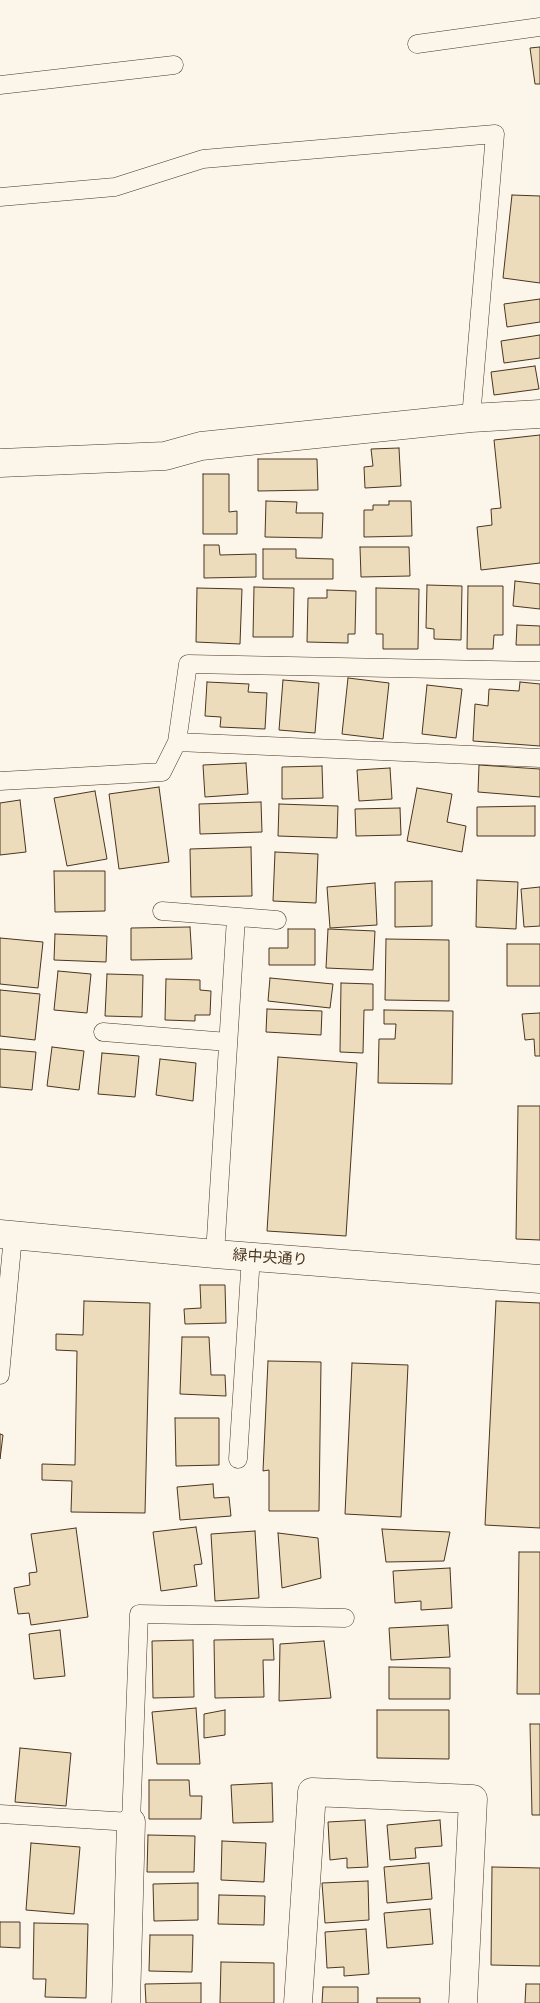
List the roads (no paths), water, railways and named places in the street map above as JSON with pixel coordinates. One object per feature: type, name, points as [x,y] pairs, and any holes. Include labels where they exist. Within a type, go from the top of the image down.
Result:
[{"type":"street","points":[[0,463],[165,456],[201,446],[471,418],[540,414]]},
{"type":"street","name":"緑中央通り","points":[[6,1235],[215,1254],[540,1279]]},
{"type":"street","points":[[298,2003],[312,1792],[473,1799],[463,2003]]},
{"type":"street","points":[[126,2003],[131,1822]]},
{"type":"lane","points":[[417,44],[540,27]]},
{"type":"lane","points":[[0,85],[174,65]]},
{"type":"lane","points":[[0,197],[115,187],[203,159],[494,134],[471,418]]},
{"type":"lane","points":[[0,781],[162,772],[177,742],[188,664],[540,671]]},
{"type":"lane","points":[[177,742],[540,758]]},
{"type":"lane","points":[[162,911],[277,920]]},
{"type":"lane","points":[[215,1254],[236,918]]},
{"type":"lane","points":[[103,1032],[228,1042]]},
{"type":"lane","points":[[0,1375],[6,1235]]},
{"type":"lane","points":[[238,1459],[251,1256]]},
{"type":"lane","points":[[0,1814],[131,1822],[139,1614],[345,1618]]}]
